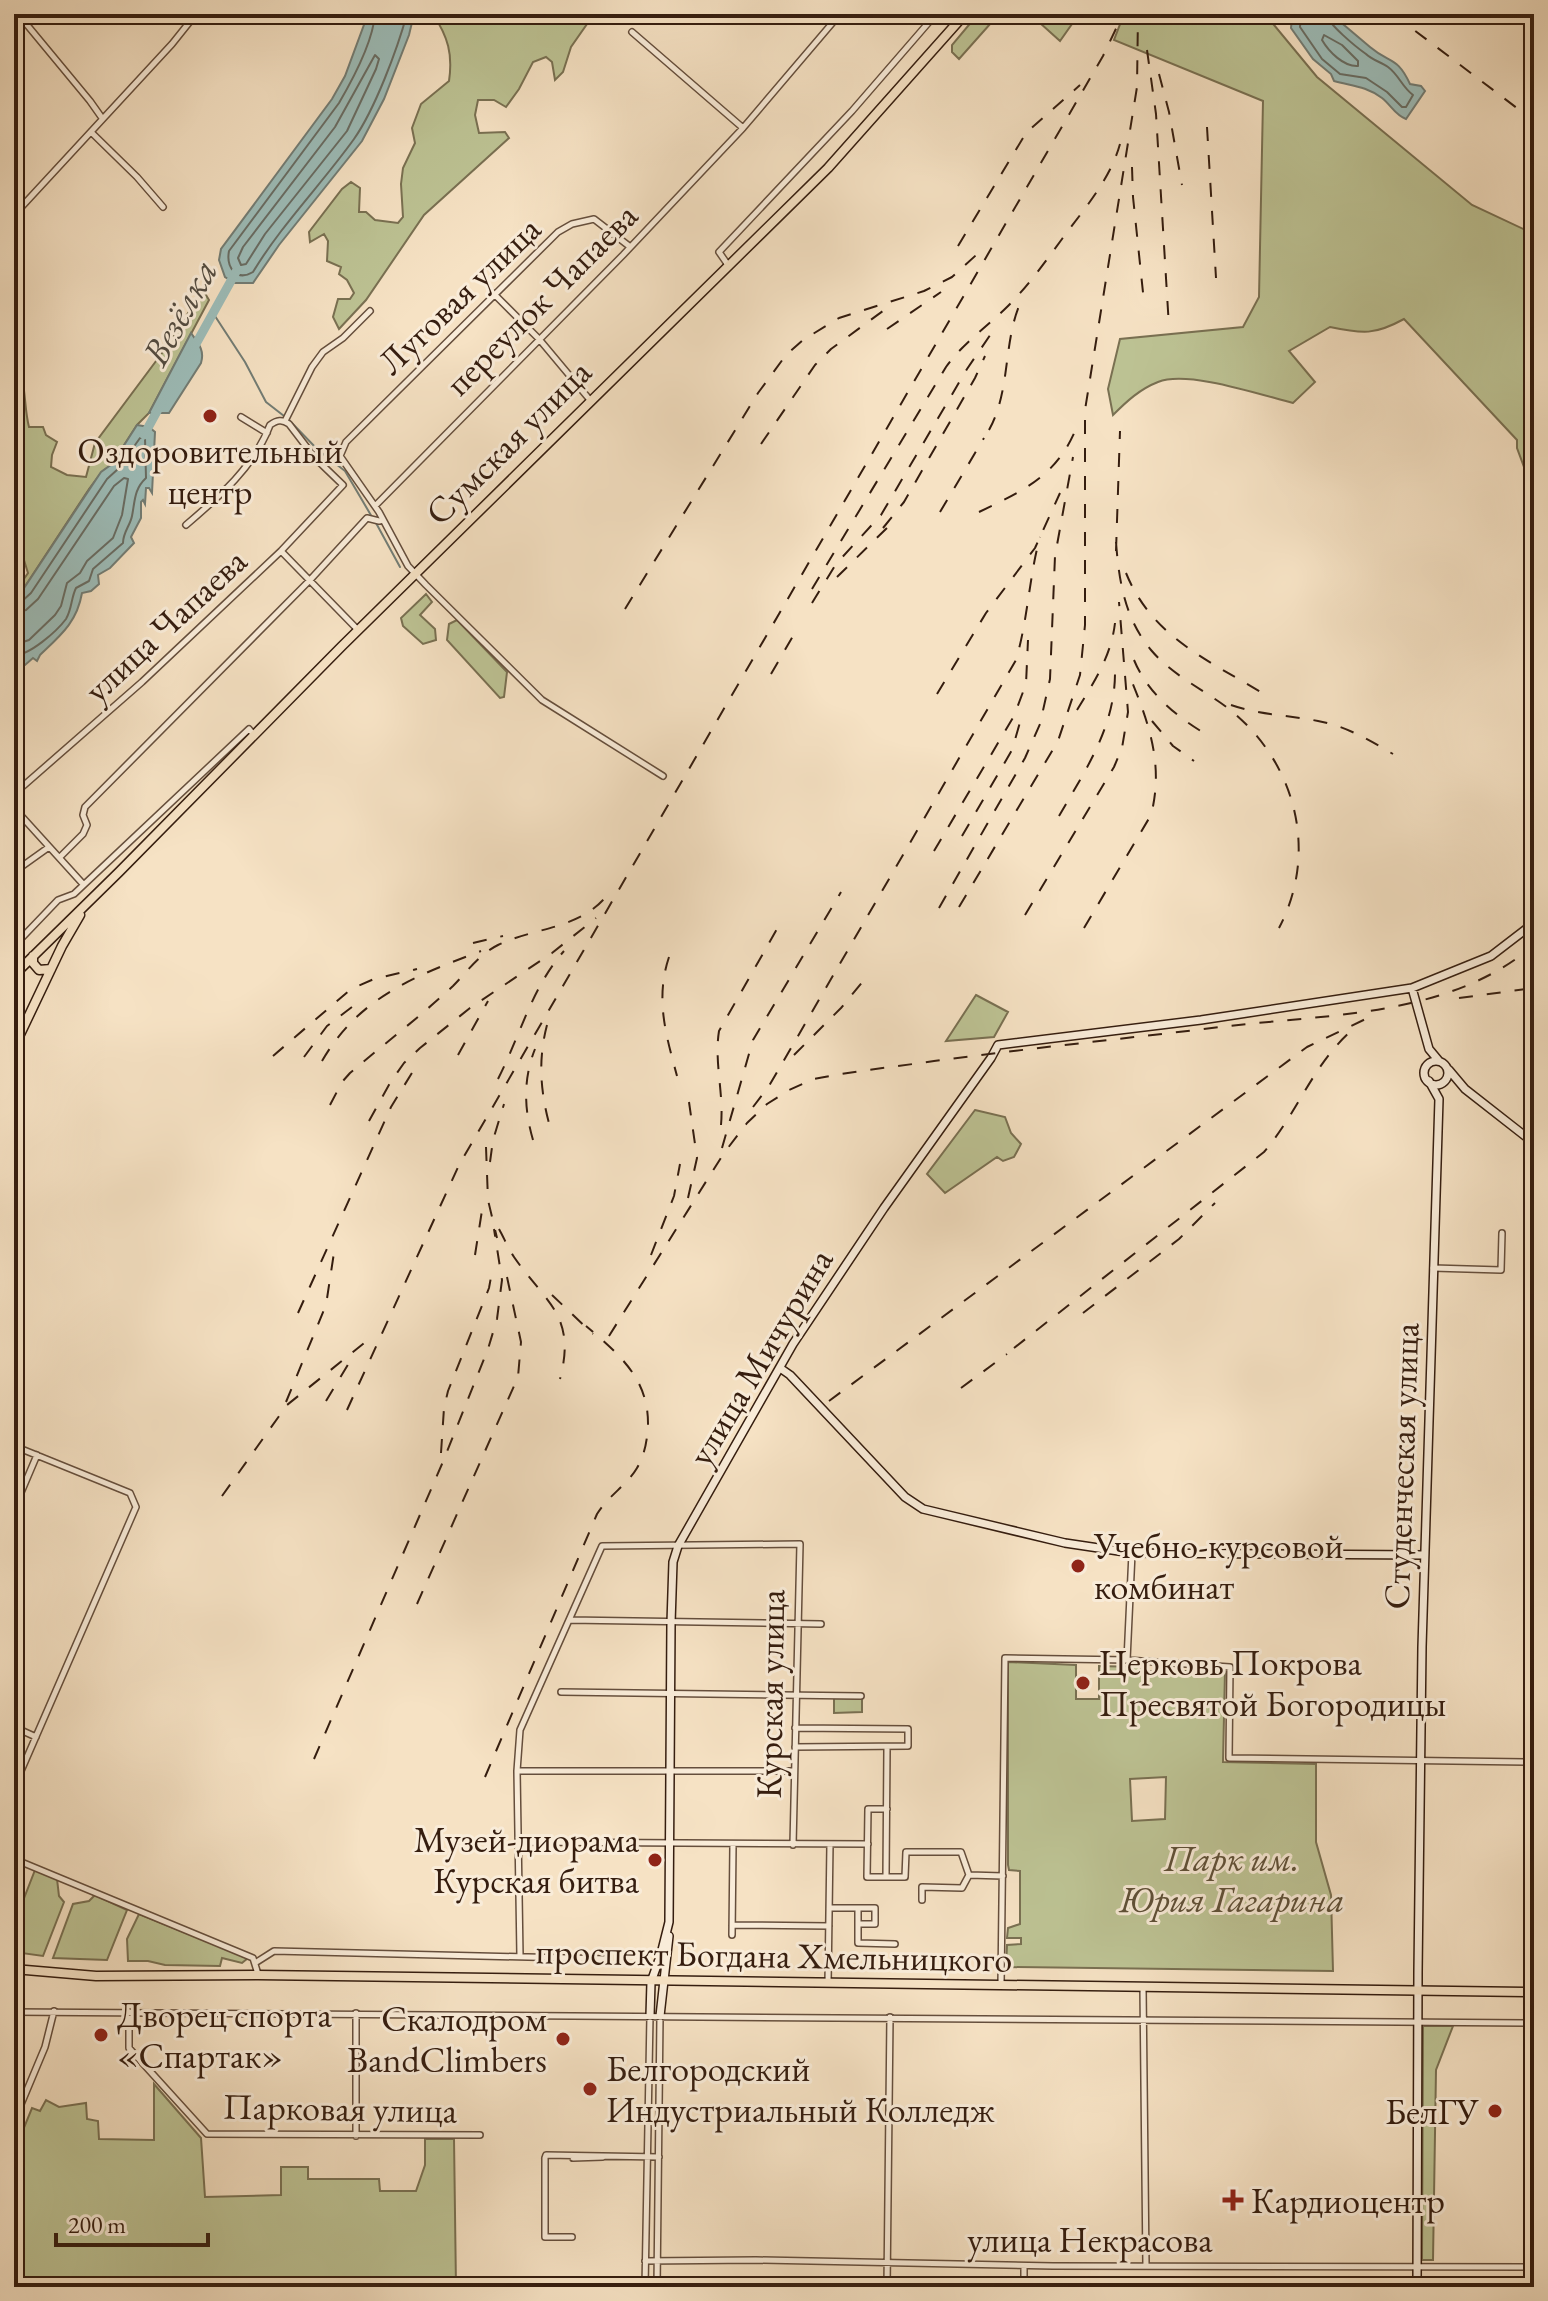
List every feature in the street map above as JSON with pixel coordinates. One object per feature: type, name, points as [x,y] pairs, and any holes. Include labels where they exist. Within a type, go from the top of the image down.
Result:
[{"type":"main road","name":"Сумская улица","points":[[86,905],[358,630],[828,168],[965,14]]},
{"type":"main road","points":[[14,975],[86,905]]},
{"type":"main road","points":[[14,1047],[51,968],[86,905]]},
{"type":"main road","points":[[41,947],[51,954],[51,968]]},
{"type":"main road","points":[[33,956],[33,963],[39,970],[51,968]]},
{"type":"main road","name":"проспект Богдана Хмельницкого","points":[[14,1969],[96,1976],[258,1975],[1534,1992]]},
{"type":"street","points":[[18,14],[102,118]]},
{"type":"street","points":[[14,215],[196,14]]},
{"type":"street","name":"переулок Чапаева","points":[[375,506],[743,128],[840,14]]},
{"type":"street","points":[[728,265],[719,252],[852,111],[936,14]]},
{"type":"street","points":[[632,32],[743,128]]},
{"type":"street","points":[[91,132],[127,166],[163,207]]},
{"type":"street","name":"Луговая улица","points":[[357,483],[340,456],[346,442],[558,232],[572,224],[594,219],[629,246]]},
{"type":"street","points":[[494,294],[539,339],[590,400]]},
{"type":"street","points":[[285,421],[323,352],[343,338],[370,311]]},
{"type":"street","points":[[241,417],[267,433]]},
{"type":"street","points":[[186,525],[220,496],[252,460],[275,421],[285,421]]},
{"type":"street","points":[[285,421],[315,458],[343,485],[357,483],[375,506],[408,566],[542,700],[663,776]]},
{"type":"street","name":"улица Чапаева","points":[[14,797],[281,551],[343,485]]},
{"type":"street","points":[[60,857],[83,834],[87,825],[83,815],[85,807],[310,580],[367,518],[383,520]]},
{"type":"street","points":[[281,551],[358,630]]},
{"type":"street","points":[[14,946],[58,900],[74,894],[249,729],[254,735]]},
{"type":"street","points":[[14,797],[14,808],[83,884]]},
{"type":"street","points":[[152,819],[161,828]]},
{"type":"street","points":[[14,872],[49,847]]},
{"type":"street","name":"улица Мичурина","points":[[645,2287],[651,1982],[669,1922],[673,1562],[678,1546],[780,1368],[838,1275],[998,1045],[1201,1020],[1412,988],[1491,956],[1534,923]]},
{"type":"street","points":[[1412,988],[1429,1049],[1423,1072],[1439,1099]]},
{"type":"street","points":[[1429,1049],[1460,1084],[1534,1143]]},
{"type":"street","points":[[1427,1063],[1439,1061]]},
{"type":"street","points":[[1445,1083],[1449,1070]]},
{"type":"street","points":[[1429,1081],[1438,1085],[1460,1084]]},
{"type":"street","name":"Студенческая улица","points":[[1417,2287],[1424,1555],[1439,1099],[1445,1083]]},
{"type":"street","points":[[1433,1268],[1501,1270],[1502,1233]]},
{"type":"street","points":[[780,1368],[905,1497],[923,1509],[1065,1543],[1132,1553],[1424,1555]]},
{"type":"street","points":[[14,1446],[130,1493],[136,1502],[14,1787]]},
{"type":"street","points":[[14,1509],[37,1455]]},
{"type":"street","points":[[1410,1555],[1425,1543]]},
{"type":"street","name":"Курская улица","points":[[678,1546],[800,1544],[793,1845]]},
{"type":"street","points":[[520,1956],[517,1771],[520,1730],[602,1546],[678,1546]]},
{"type":"street","points":[[1127,1660],[1132,1553]]},
{"type":"street","points":[[569,1620],[821,1624]]},
{"type":"street","points":[[1001,1986],[1005,1658],[1127,1660],[1230,1667],[1229,1758],[1534,1762]]},
{"type":"street","points":[[561,1692],[861,1696]]},
{"type":"street","points":[[14,1727],[36,1737]]},
{"type":"street","points":[[795,1728],[908,1729],[908,1746],[795,1747]]},
{"type":"street","points":[[886,1877],[887,1748]]},
{"type":"street","points":[[517,1771],[794,1771]]},
{"type":"street","points":[[887,1809],[868,1809],[867,1877],[905,1877],[906,1852],[961,1852],[969,1875],[962,1888],[922,1887],[922,1900]]},
{"type":"street","points":[[518,1842],[868,1844]]},
{"type":"street","points":[[828,1984],[830,1844]]},
{"type":"street","points":[[732,1935],[733,1845]]},
{"type":"street","points":[[14,1859],[253,1958],[258,1975]]},
{"type":"street","points":[[969,1875],[1003,1876]]},
{"type":"street","points":[[829,1908],[875,1908],[875,1924],[858,1924]]},
{"type":"street","points":[[858,1908],[858,1943],[895,1944]]},
{"type":"street","points":[[657,2287],[660,2016],[661,1992],[669,1955],[669,1922]]},
{"type":"street","points":[[732,1925],[829,1926]]},
{"type":"street","points":[[255,1963],[274,1951],[608,1959]]},
{"type":"street","points":[[1143,1988],[1146,2265]]},
{"type":"street","points":[[14,2121],[45,2047],[54,2011]]},
{"type":"street","points":[[14,2012],[1534,2023]]},
{"type":"street","name":"Парковая улица","points":[[129,2012],[129,2048],[206,2134],[480,2135]]},
{"type":"street","points":[[356,2013],[356,2136]]},
{"type":"street","points":[[887,2287],[890,2017]]},
{"type":"street","points":[[572,2237],[545,2237],[545,2158],[659,2157]]},
{"type":"street","name":"улица Некрасова","points":[[645,2261],[1024,2266],[1534,2267]]},
{"type":"street","points":[[1024,2266],[1024,2287]]},
{"type":"green space","points":[[433,14],[594,14],[571,47],[563,72],[555,80],[552,62],[546,57],[533,62],[506,107],[494,100],[478,100],[475,115],[479,133],[505,132],[509,138],[424,215],[366,300],[339,329],[333,317],[338,299],[350,299],[354,293],[347,280],[339,274],[341,267],[327,261],[328,241],[324,234],[310,242],[309,232],[351,182],[360,188],[359,212],[366,212],[375,220],[398,223],[403,217],[401,184],[403,168],[415,143],[412,128],[421,104],[449,81],[448,46]]},
{"type":"green space","points":[[978,14],[999,14],[959,59],[952,52],[952,45]]},
{"type":"green space","points":[[1030,14],[1079,14],[1060,41]]},
{"type":"green space","points":[[1124,14],[1265,14],[1317,77],[1472,205],[1534,234],[1534,485],[1531,486],[1517,440],[1404,319],[1368,332],[1330,327],[1289,351],[1315,382],[1293,403],[1205,381],[1171,379],[1145,388],[1113,415],[1108,389],[1120,339],[1243,327],[1259,297],[1263,101],[1114,40]]},
{"type":"green space","points":[[203,290],[209,300],[149,413],[137,425],[112,464],[89,489],[24,588],[21,583],[28,573],[14,528],[14,359],[23,382],[29,427],[43,427],[46,435],[57,442],[51,467],[67,475],[86,477],[95,443],[165,349]]},
{"type":"green space","points":[[426,594],[432,602],[420,615],[435,629],[436,640],[423,644],[403,626],[401,618]]},
{"type":"green space","points":[[457,620],[507,672],[504,697],[500,698],[447,640],[449,624]]},
{"type":"green space","points":[[976,995],[1008,1012],[994,1037],[946,1041]]},
{"type":"green space","points":[[975,1110],[1005,1117],[1011,1133],[1021,1144],[1014,1157],[1003,1161],[997,1157],[945,1193],[927,1174]]},
{"type":"green space","name":"Парк им. Юрия Гагарина","points":[[1008,1662],[1076,1665],[1076,1699],[1099,1699],[1099,1666],[1140,1667],[1142,1671],[1225,1671],[1223,1762],[1316,1764],[1316,1842],[1331,1895],[1333,1971],[1006,1967],[1007,1945],[1021,1944],[1021,1938],[1007,1938],[1008,1928],[1020,1924],[1020,1871],[1009,1870]],"holes":[[[1166,1777],[1165,1819],[1132,1821],[1130,1779]]]},
{"type":"green space","points":[[834,1698],[862,1699],[862,1712],[834,1713]]},
{"type":"green space","points":[[35,1870],[57,1879],[59,1896],[64,1902],[43,1956],[14,1952],[14,1914],[19,1911]]},
{"type":"green space","points":[[95,1895],[127,1910],[107,1960],[53,1958],[73,1904],[89,1901]]},
{"type":"green space","points":[[139,1914],[248,1958],[242,1963],[222,1958],[220,1966],[128,1961],[127,1939]]},
{"type":"green space","points":[[1423,2026],[1453,2026],[1436,2070],[1433,2260],[1422,2260]]},
{"type":"green space","points":[[154,2084],[201,2138],[205,2197],[281,2195],[281,2167],[308,2167],[308,2179],[379,2179],[380,2191],[416,2191],[425,2165],[425,2139],[454,2139],[456,2287],[14,2287],[14,2152],[32,2108],[40,2111],[46,2100],[59,2107],[86,2103],[87,2119],[98,2121],[99,2139],[154,2140]]},
{"type":"water","points":[[368,14],[414,14],[384,99],[362,141],[279,245],[253,283],[235,283],[225,277],[219,260],[221,249],[332,99],[345,76]]},
{"type":"water","points":[[1297,14],[1331,14],[1377,52],[1397,64],[1410,84],[1421,86],[1425,91],[1406,119],[1376,94],[1334,81],[1331,74],[1313,59],[1291,28],[1292,18]]},
{"type":"water","points":[[191,333],[201,350],[201,363],[169,413],[149,413]]},
{"type":"water","points":[[137,425],[149,427],[155,432],[152,493],[146,488],[145,504],[143,500],[141,502],[141,518],[131,537],[134,543],[110,568],[98,575],[99,584],[91,591],[82,593],[72,620],[37,661],[33,658],[25,665],[15,663],[14,598]]},
{"type":"waterway","name":"Везёлка","points":[[192,351],[237,270]]},
{"type":"waterway","points":[[213,313],[245,362],[266,402],[284,416]]},
{"type":"waterway","name":"Везёлка","points":[[144,435],[162,402]]},
{"type":"waterway","points":[[289,420],[318,450],[345,471],[372,517]]},
{"type":"waterway","points":[[376,523],[400,567]]},
{"type":"railway","points":[[347,1410],[459,1165],[1103,56],[1123,14]]},
{"type":"railway","points":[[959,907],[1058,741],[1080,675],[1085,625],[1085,410],[1137,87],[1138,14]]},
{"type":"railway","points":[[1393,14],[1534,121]]},
{"type":"railway","points":[[1147,50],[1156,114],[1169,327]]},
{"type":"railway","points":[[1159,74],[1182,185]]},
{"type":"railway","points":[[958,246],[1026,133],[1080,85]]},
{"type":"railway","points":[[1207,127],[1216,278]]},
{"type":"railway","points":[[812,589],[946,367],[1036,274],[1096,194],[1120,144]]},
{"type":"railway","points":[[1132,167],[1144,302]]},
{"type":"railway","points":[[625,609],[758,393],[786,355],[803,340],[839,318],[924,291],[952,277],[985,247]]},
{"type":"railway","points":[[887,329],[941,292]]},
{"type":"railway","points":[[989,430],[1001,397],[1012,330],[1023,297]]},
{"type":"railway","points":[[761,444],[815,365],[831,349],[887,308]]},
{"type":"railway","points":[[812,603],[836,564],[881,515],[967,369],[997,325]]},
{"type":"railway","points":[[883,528],[904,502],[985,356]]},
{"type":"railway","points":[[979,512],[1040,478],[1062,454],[1079,421]]},
{"type":"railway","points":[[1116,551],[1120,431]]},
{"type":"railway","points":[[940,512],[984,438]]},
{"type":"railway","points":[[939,908],[1025,758],[1040,724],[1050,679],[1055,556],[1073,457]]},
{"type":"railway","points":[[937,694],[986,613],[1035,548],[1060,493]]},
{"type":"railway","points":[[837,577],[894,521]]},
{"type":"railway","points":[[753,1107],[769,1086],[1016,660],[1040,537]]},
{"type":"railway","points":[[1116,542],[1125,599],[1142,638],[1169,667],[1229,709],[1252,731],[1271,755],[1285,782],[1294,810],[1298,839],[1297,869],[1291,899],[1279,928]]},
{"type":"railway","points":[[1126,573],[1137,595],[1166,630],[1203,658],[1264,694]]},
{"type":"railway","points":[[1025,915],[1114,767],[1122,748],[1128,712],[1119,602]]},
{"type":"railway","points":[[1077,710],[1106,658],[1115,623]]},
{"type":"railway","points":[[771,674],[797,629]]},
{"type":"railway","points":[[934,851],[1014,716],[1026,684],[1028,640]]},
{"type":"railway","points":[[1134,660],[1147,684],[1165,704],[1209,736]]},
{"type":"railway","points":[[1059,816],[1097,748],[1110,712],[1115,673]]},
{"type":"railway","points":[[1084,928],[1151,815],[1155,797],[1152,744],[1130,677]]},
{"type":"railway","points":[[1231,705],[1338,726],[1393,754]]},
{"type":"railway","points":[[962,836],[1012,750],[1023,712]]},
{"type":"railway","points":[[1152,721],[1173,746],[1194,761]]},
{"type":"railway","points":[[330,1105],[350,1073],[441,997],[485,954],[513,939],[574,920],[600,903],[611,890]]},
{"type":"railway","points":[[722,1148],[753,1040],[841,892]]},
{"type":"railway","points":[[369,1121],[390,1083],[420,1048],[470,1008],[552,953],[596,918]]},
{"type":"railway","points":[[721,1125],[719,1031],[777,929]]},
{"type":"railway","points":[[473,943],[503,936]]},
{"type":"railway","points":[[609,1336],[724,1153],[747,1123],[767,1104],[814,1079],[971,1056],[1389,1008],[1466,986],[1501,968],[1534,945]]},
{"type":"railway","points":[[322,1061],[353,1020],[391,991],[481,951]]},
{"type":"railway","points":[[498,1079],[543,980],[564,951]]},
{"type":"railway","points":[[669,957],[662,1002],[677,1076]]},
{"type":"railway","points":[[273,1056],[351,989],[374,979],[417,969]]},
{"type":"railway","points":[[794,1055],[841,1008],[869,974]]},
{"type":"railway","points":[[1459,998],[1534,988]]},
{"type":"railway","points":[[304,1057],[327,1026],[361,1000]]},
{"type":"railway","points":[[458,1055],[488,1001]]},
{"type":"railway","points":[[829,1401],[1307,1047],[1374,1015]]},
{"type":"railway","points":[[547,1025],[542,1053],[542,1080],[552,1134]]},
{"type":"railway","points":[[1014,1348],[1264,1152],[1315,1074],[1351,1031]]},
{"type":"railway","points":[[533,1140],[526,1094],[535,1049]]},
{"type":"railway","points":[[298,1313],[391,1107],[418,1063]]},
{"type":"railway","points":[[688,1198],[697,1158],[689,1102]]},
{"type":"railway","points":[[490,1162],[504,1104]]},
{"type":"railway","points":[[486,1147],[488,1200],[497,1238]]},
{"type":"railway","points":[[651,1255],[674,1196],[680,1164]]},
{"type":"railway","points":[[1083,1313],[1179,1239],[1215,1203]]},
{"type":"railway","points":[[475,1255],[483,1204]]},
{"type":"railway","points":[[314,1759],[442,1464],[488,1349],[497,1319],[502,1280],[494,1229]]},
{"type":"railway","points":[[499,1229],[514,1257],[547,1299],[561,1324],[564,1357],[560,1379]]},
{"type":"railway","points":[[286,1402],[326,1305],[335,1246]]},
{"type":"railway","points":[[441,1453],[448,1391],[489,1288],[493,1266]]},
{"type":"railway","points":[[417,1604],[518,1377],[521,1342],[507,1277]]},
{"type":"railway","points":[[552,1295],[593,1334]]},
{"type":"railway","points":[[485,1777],[597,1514],[633,1474],[645,1447],[647,1409],[638,1381],[621,1358],[586,1326]]},
{"type":"railway","points":[[222,1496],[287,1405],[373,1336]]},
{"type":"railway","points":[[961,1388],[1007,1354]]},
{"type":"railway","points":[[326,1401],[349,1363]]},
{"type":"place","name":"Оздоровительный центр","points":[[210,416]]},
{"type":"place","name":"Учебно-курсовой комбинат","points":[[1078,1566]]},
{"type":"place","name":"Церковь Покрова Пресвятой Богородицы","points":[[1083,1683]]},
{"type":"place","name":"Музей-диорама Курская битва","points":[[655,1860]]},
{"type":"place","name":"Дворец спорта «Спартак»","points":[[101,2035]]},
{"type":"place","name":"Cкалодром BandClimbers","points":[[563,2039]]},
{"type":"place","name":"Белгородский Индустриальный Колледж","points":[[590,2089]]},
{"type":"place","name":"БелГУ","points":[[1495,2111]]},
{"type":"place","name":"Кардиоцентр","points":[[1233,2200]]}]
